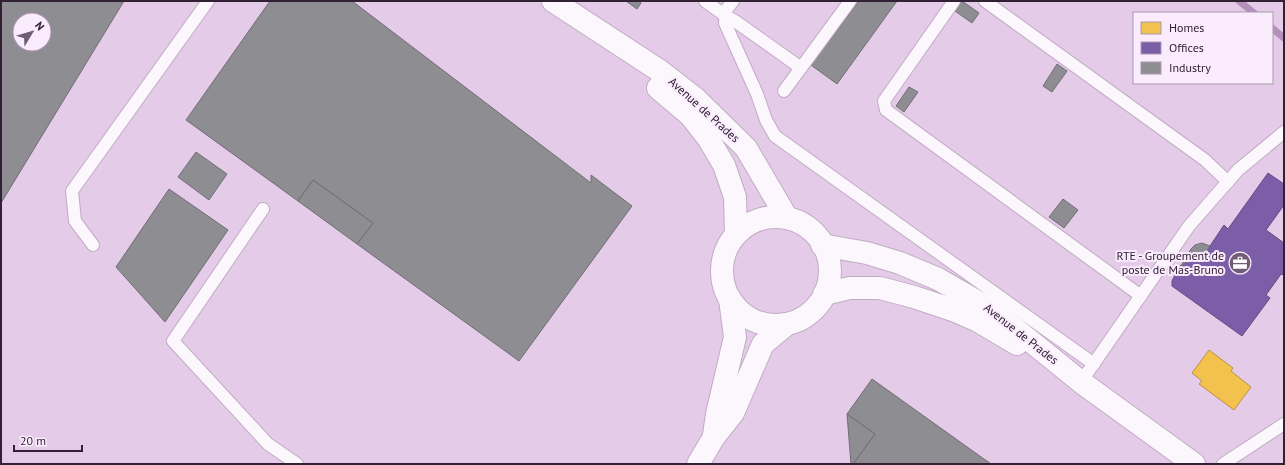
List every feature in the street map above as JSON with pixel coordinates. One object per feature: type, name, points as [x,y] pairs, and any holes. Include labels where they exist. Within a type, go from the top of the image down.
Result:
[{"type":"main road","name":"Avenue de Prades","points":[[552,1],[660,71],[696,99],[746,148],[787,218]]},
{"type":"main road","name":"Avenue de Prades","points":[[552,1],[690,115],[708,138],[724,165],[735,197],[736,234]]},
{"type":"main road","points":[[768,218],[787,218],[801,224],[813,233],[822,245],[827,257],[829,269],[828,282],[824,294],[815,308],[803,318],[787,324],[771,325],[755,321],[740,312],[730,299],[723,283],[722,266],[726,249],[736,234],[751,223],[768,218]]},
{"type":"main road","name":"Avenue de Prades","points":[[822,245],[867,252],[900,263],[938,279],[992,310],[1081,382],[1194,464]]},
{"type":"main road","name":"Avenue de Prades","points":[[824,294],[850,288],[880,288],[914,297],[946,308],[978,322],[1081,382]]},
{"type":"main road","points":[[714,437],[717,414],[735,337],[730,299]]},
{"type":"main road","points":[[698,464],[714,437],[733,413],[763,344],[787,324]]},
{"type":"lane","points":[[94,245],[75,221],[72,191],[208,1]]},
{"type":"lane","points":[[705,1],[726,16],[736,21],[800,68]]},
{"type":"lane","points":[[733,1],[726,10],[725,23],[757,94],[766,120],[776,136],[1094,364]]},
{"type":"lane","points":[[784,91],[850,1]]},
{"type":"lane","points":[[954,1],[884,102],[886,110],[1141,296]]},
{"type":"lane","points":[[985,1],[1205,160],[1228,182]]},
{"type":"lane","points":[[1081,382],[1189,226],[1238,170],[1284,132]]},
{"type":"lane","points":[[263,209],[173,341],[268,444],[297,464]]},
{"type":"lane","points":[[1223,464],[1284,424]]},
{"type":"building: Homes","points":[[1209,350],[1233,368],[1231,371],[1251,387],[1234,410],[1199,384],[1202,381],[1192,373]]},
{"type":"building: Offices","points":[[1268,173],[1284,184],[1284,205],[1266,230],[1284,243],[1284,275],[1281,274],[1266,295],[1270,298],[1242,336],[1172,286],[1172,281],[1180,266],[1189,260],[1202,258],[1224,225],[1228,229]]},
{"type":"building: Industry","points":[[1,1],[124,1],[1,203]]},
{"type":"building: Industry","points":[[270,1],[352,1],[591,183],[591,175],[632,206],[519,361],[357,244],[373,223],[313,180],[298,201],[186,120]]},
{"type":"building: Industry","points":[[626,1],[638,1],[641,3],[637,9]]},
{"type":"building: Industry","points":[[859,1],[897,1],[837,84],[811,65]]},
{"type":"building: Industry","points":[[962,1],[979,13],[972,23],[955,11]]},
{"type":"building: Industry","points":[[1057,64],[1067,71],[1052,92],[1043,86]]},
{"type":"building: Industry","points":[[909,87],[918,92],[904,112],[896,106]]},
{"type":"building: Industry","points":[[196,152],[227,174],[209,200],[178,177]]},
{"type":"building: Industry","points":[[313,180],[373,223],[357,244],[298,201]]},
{"type":"building: Industry","points":[[169,189],[228,230],[165,322],[116,267]]},
{"type":"building: Industry","points":[[1063,199],[1078,210],[1064,228],[1049,217]]},
{"type":"building: Industry","points":[[1202,243],[1210,246],[1202,258],[1189,260],[1181,266],[1191,249],[1195,245]]},
{"type":"building: Industry","points":[[872,379],[991,464],[853,464],[875,434],[847,414]]},
{"type":"building: Industry","points":[[847,414],[875,434],[853,464],[851,464]]},
{"type":"waterway","points":[[1239,1],[1253,12]]},
{"type":"waterway","points":[[1273,29],[1284,38]]},
{"type":"place","name":"RTE - Groupement de poste de Mas-Bruno","points":[[1240,263]]}]
